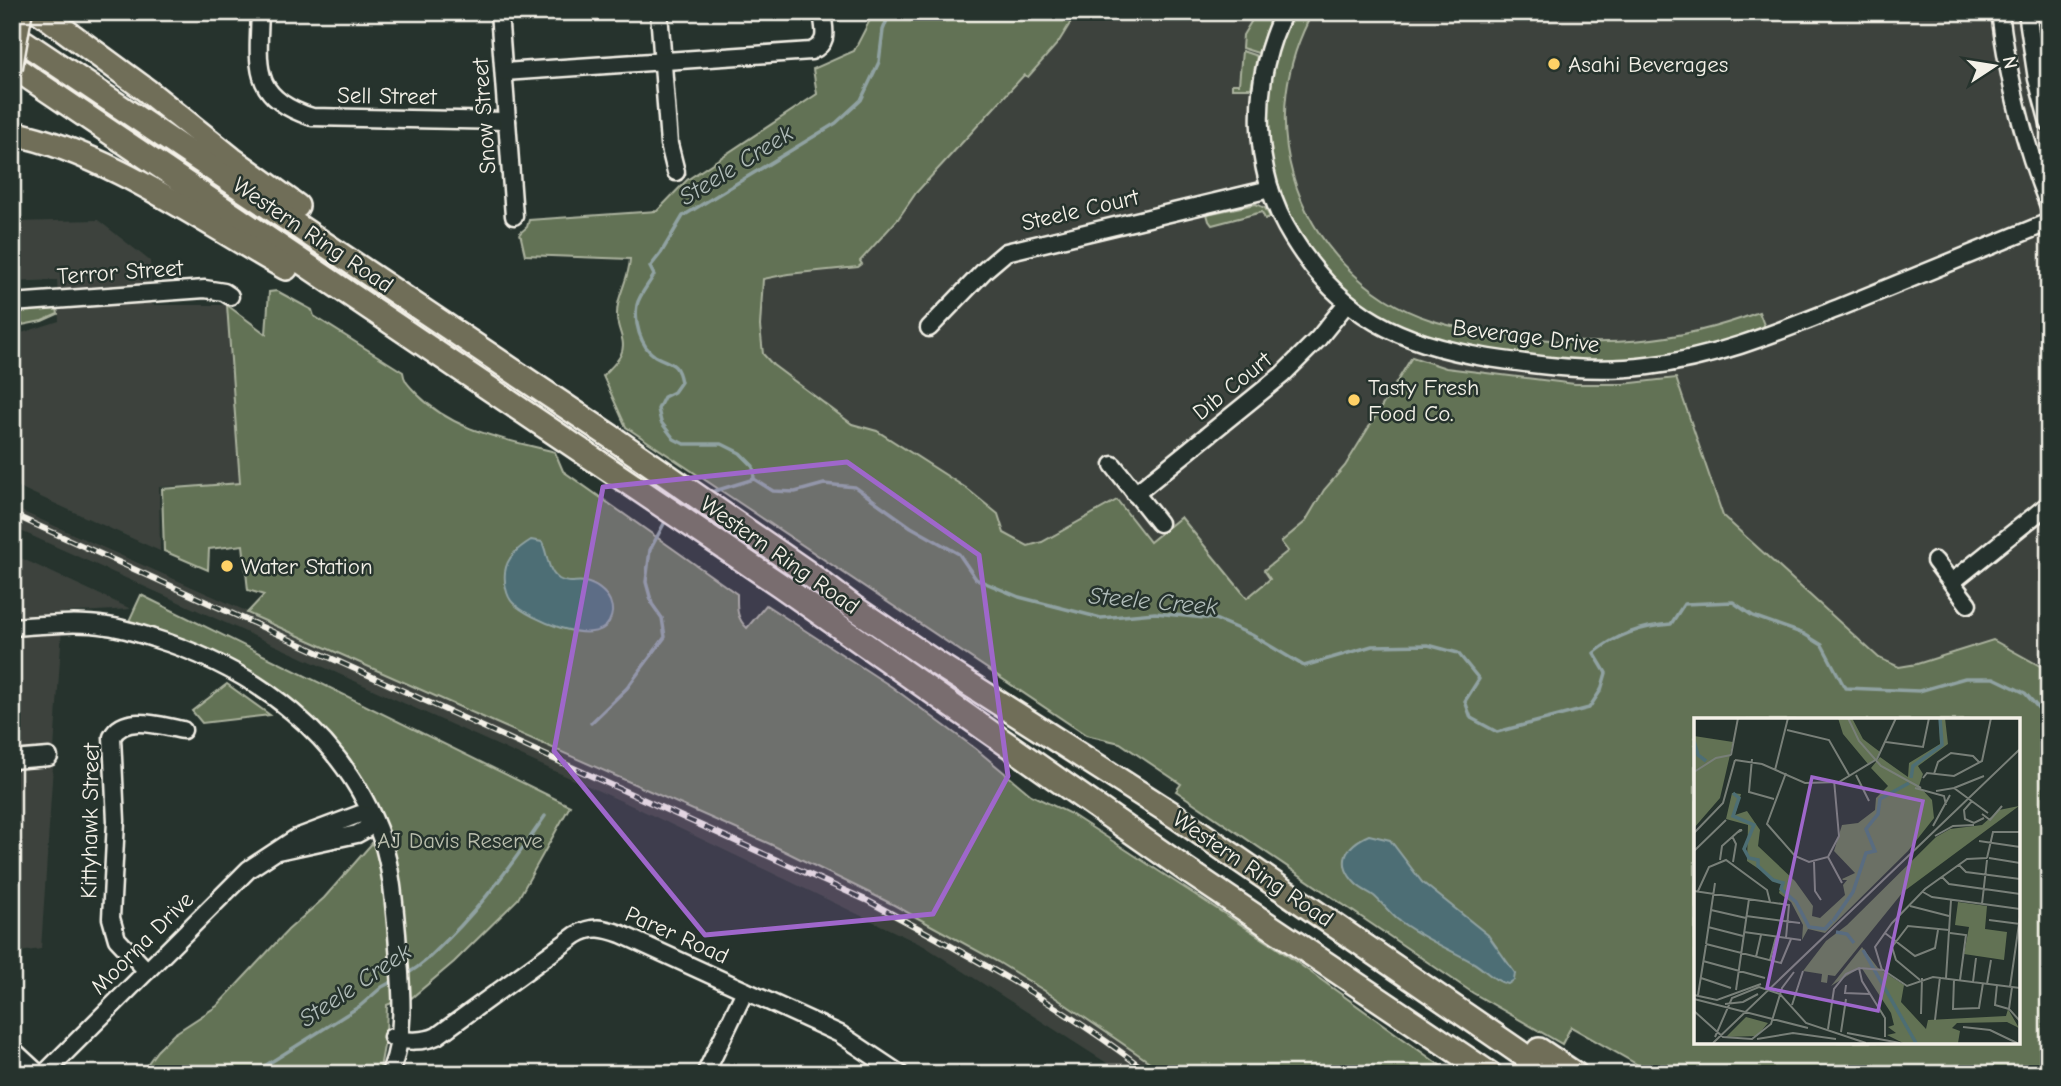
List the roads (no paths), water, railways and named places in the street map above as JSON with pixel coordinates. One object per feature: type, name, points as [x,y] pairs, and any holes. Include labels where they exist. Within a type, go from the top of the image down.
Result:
[{"type":"highway","points":[[40,12],[296,206],[476,332],[610,436]]},
{"type":"highway","name":"Western Ring Road","points":[[12,34],[610,436],[933,662],[1177,817],[1551,1074]]},
{"type":"highway","name":"Western Ring Road","points":[[12,67],[780,586],[1185,869],[1490,1074]]},
{"type":"highway","points":[[12,133],[77,152],[189,212],[299,275],[583,452]]},
{"type":"highway","points":[[1177,817],[1575,1074]]},
{"type":"highway","points":[[1456,1052],[1483,1074]]},
{"type":"main road","points":[[12,67],[22,12]]},
{"type":"street","name":"Sell Street","points":[[260,12],[259,60],[263,82],[271,97],[288,110],[312,117],[507,121]]},
{"type":"street","name":"Snow Street","points":[[499,12],[514,216]]},
{"type":"street","points":[[659,12],[669,144],[676,172]]},
{"type":"street","points":[[503,72],[811,51],[821,47],[824,40],[822,12]]},
{"type":"street","name":"Beverage Drive","points":[[1284,12],[1269,49],[1260,99],[1261,142],[1270,189],[1287,231],[1299,250],[1347,303],[1392,332],[1440,349],[1569,368],[1646,367],[1707,356],[1748,343],[2049,222]]},
{"type":"street","points":[[2000,12],[2018,116],[2049,206]]},
{"type":"street","points":[[2027,12],[2037,79],[2049,123]]},
{"type":"street","name":"Steele Court","points":[[929,328],[1006,252],[1270,189]]},
{"type":"street","name":"Terror Street","points":[[12,303],[205,289],[224,292],[230,296]]},
{"type":"street","name":"Dib Court","points":[[1135,494],[1282,375],[1318,339],[1347,303]]},
{"type":"street","points":[[1113,465],[1159,523]]},
{"type":"street","points":[[1952,582],[2049,504]]},
{"type":"street","points":[[1935,561],[1968,604]]},
{"type":"street","points":[[12,627],[106,625],[176,645],[214,661],[266,691],[297,715],[328,745],[352,779],[366,820],[383,843],[391,877],[399,1049],[390,1072]]},
{"type":"street","name":"Kittyhawk Street","points":[[146,971],[117,939],[111,918],[116,821],[111,737],[118,727],[130,723],[183,730]]},
{"type":"street","points":[[12,760],[49,757]]},
{"type":"street","name":"Moorna Drive","points":[[41,1074],[240,877],[278,851],[351,836],[366,820]]},
{"type":"street","name":"Parer Road","points":[[398,1036],[430,1039],[569,939],[591,928],[601,928],[621,934],[840,1034],[900,1074]]},
{"type":"street","points":[[705,1074],[745,991]]},
{"type":"street","points":[[12,1049],[41,1074]]},
{"type":"water","points":[[531,540],[542,542],[550,567],[559,579],[589,583],[606,595],[612,614],[602,629],[577,632],[562,628],[533,616],[513,603],[505,584],[506,567],[514,553]]},
{"type":"water","points":[[1369,835],[1390,840],[1422,882],[1488,935],[1515,973],[1514,980],[1508,984],[1498,980],[1472,962],[1415,931],[1356,884],[1346,869],[1346,855],[1354,844]]},
{"type":"waterway","name":"Steele Creek","points":[[708,493],[754,479],[753,466],[740,453],[722,444],[684,444],[674,439],[661,422],[658,409],[664,397],[674,392],[681,382],[675,367],[650,352],[639,333],[637,305],[654,275],[650,267],[683,216],[836,123],[861,100],[879,62],[883,30],[890,12]]},
{"type":"waterway","name":"Steele Creek","points":[[754,479],[773,491],[795,492],[824,484],[855,487],[911,527],[959,554],[976,579],[1019,597],[1101,618],[1155,613],[1215,619],[1252,635],[1304,666],[1372,646],[1428,645],[1458,653],[1479,679],[1465,701],[1471,718],[1497,732],[1589,708],[1601,690],[1606,673],[1594,653],[1621,636],[1640,629],[1671,624],[1684,604],[1733,602],[1753,616],[1804,634],[1822,645],[1845,688],[1919,691],[1965,678],[1994,678],[2025,693],[2049,720]]},
{"type":"waterway","name":"Steele Creek","points":[[591,723],[627,688],[665,637],[662,618],[652,604],[646,582],[650,550],[666,520]]},
{"type":"waterway","name":"Steele Creek","points":[[407,974],[434,953],[462,925],[545,816]]},
{"type":"waterway","name":"Steele Creek","points":[[252,1074],[360,1006],[382,987],[397,979]]},
{"type":"railway","points":[[12,514],[868,901],[1049,1003],[1150,1074]]},
{"type":"place","name":"Asahi Beverages","points":[[1554,64]]},
{"type":"place","name":"Tasty Fresh Food Co.","points":[[1354,400]]},
{"type":"place","name":"Water Station","points":[[227,566]]},
{"type":"park label","name":"AJ Davis Reserve","points":[[460,840]]}]
